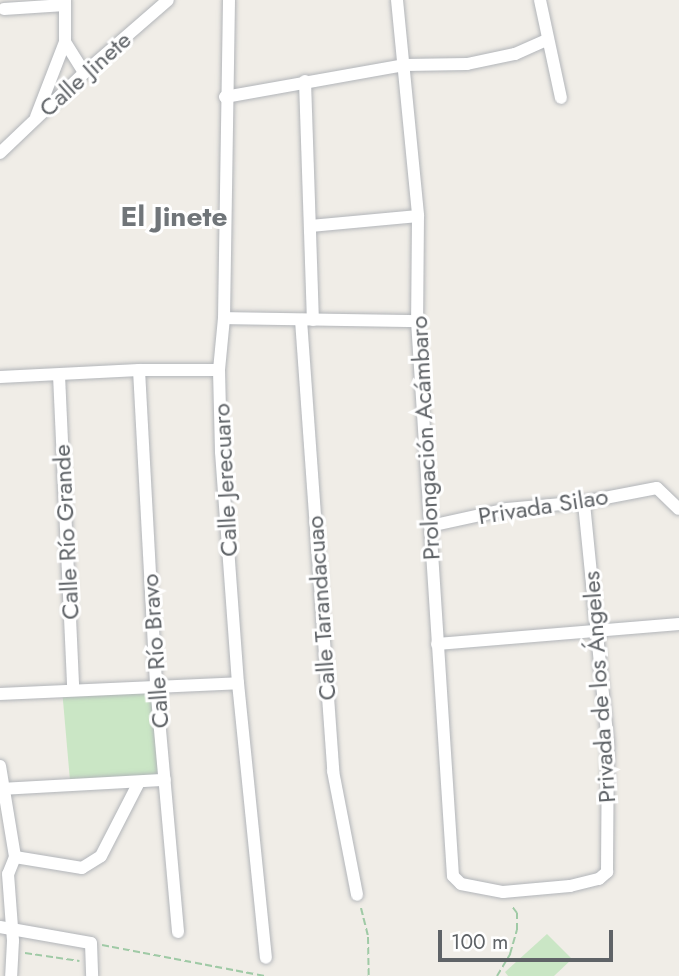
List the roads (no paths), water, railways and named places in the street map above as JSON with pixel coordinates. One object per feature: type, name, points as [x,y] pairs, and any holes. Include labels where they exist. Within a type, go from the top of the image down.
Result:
[{"type":"street","name":"Calle Jerecuaro","points":[[229,0],[225,97],[224,318],[219,370],[221,452],[238,683],[266,958]]},
{"type":"street","name":"Prolongación Acámbaro","points":[[397,0],[418,216],[417,321],[453,876],[461,884],[503,892]]},
{"type":"street","points":[[540,0],[561,98]]},
{"type":"street","name":"Calle Jinete","points":[[0,153],[83,73],[169,1]]},
{"type":"street","points":[[4,9],[65,2],[65,42],[34,121]]},
{"type":"street","points":[[225,97],[405,65],[467,64],[515,54],[548,39]]},
{"type":"street","points":[[65,42],[83,73]]},
{"type":"street","name":"Calle Tarandacuao","points":[[305,81],[311,226],[307,320],[333,771],[357,895]]},
{"type":"street","points":[[311,226],[418,216]]},
{"type":"street","points":[[224,318],[417,321]]},
{"type":"street","points":[[0,377],[139,370],[219,370]]},
{"type":"street","name":"Calle Río Bravo","points":[[139,370],[156,685],[177,932]]},
{"type":"street","name":"Calle Río Grande","points":[[59,374],[73,689]]},
{"type":"street","name":"Privada Silao","points":[[430,526],[507,509],[584,502],[657,488],[679,509]]},
{"type":"street","name":"Privada de los Ángeles","points":[[503,892],[570,886],[599,878],[607,872],[608,744],[584,502]]},
{"type":"street","points":[[437,644],[679,624]]},
{"type":"street","points":[[0,694],[238,683]]},
{"type":"street","points":[[0,766],[6,841],[15,857]]},
{"type":"street","points":[[1,788],[164,780]]},
{"type":"street","points":[[15,857],[82,868],[101,856],[139,782]]},
{"type":"street","points":[[11,976],[12,951],[6,928],[8,874],[15,857]]},
{"type":"street","points":[[6,928],[91,943],[91,970]]},
{"type":"district","name":"El Jinete","points":[[174,217]]}]
